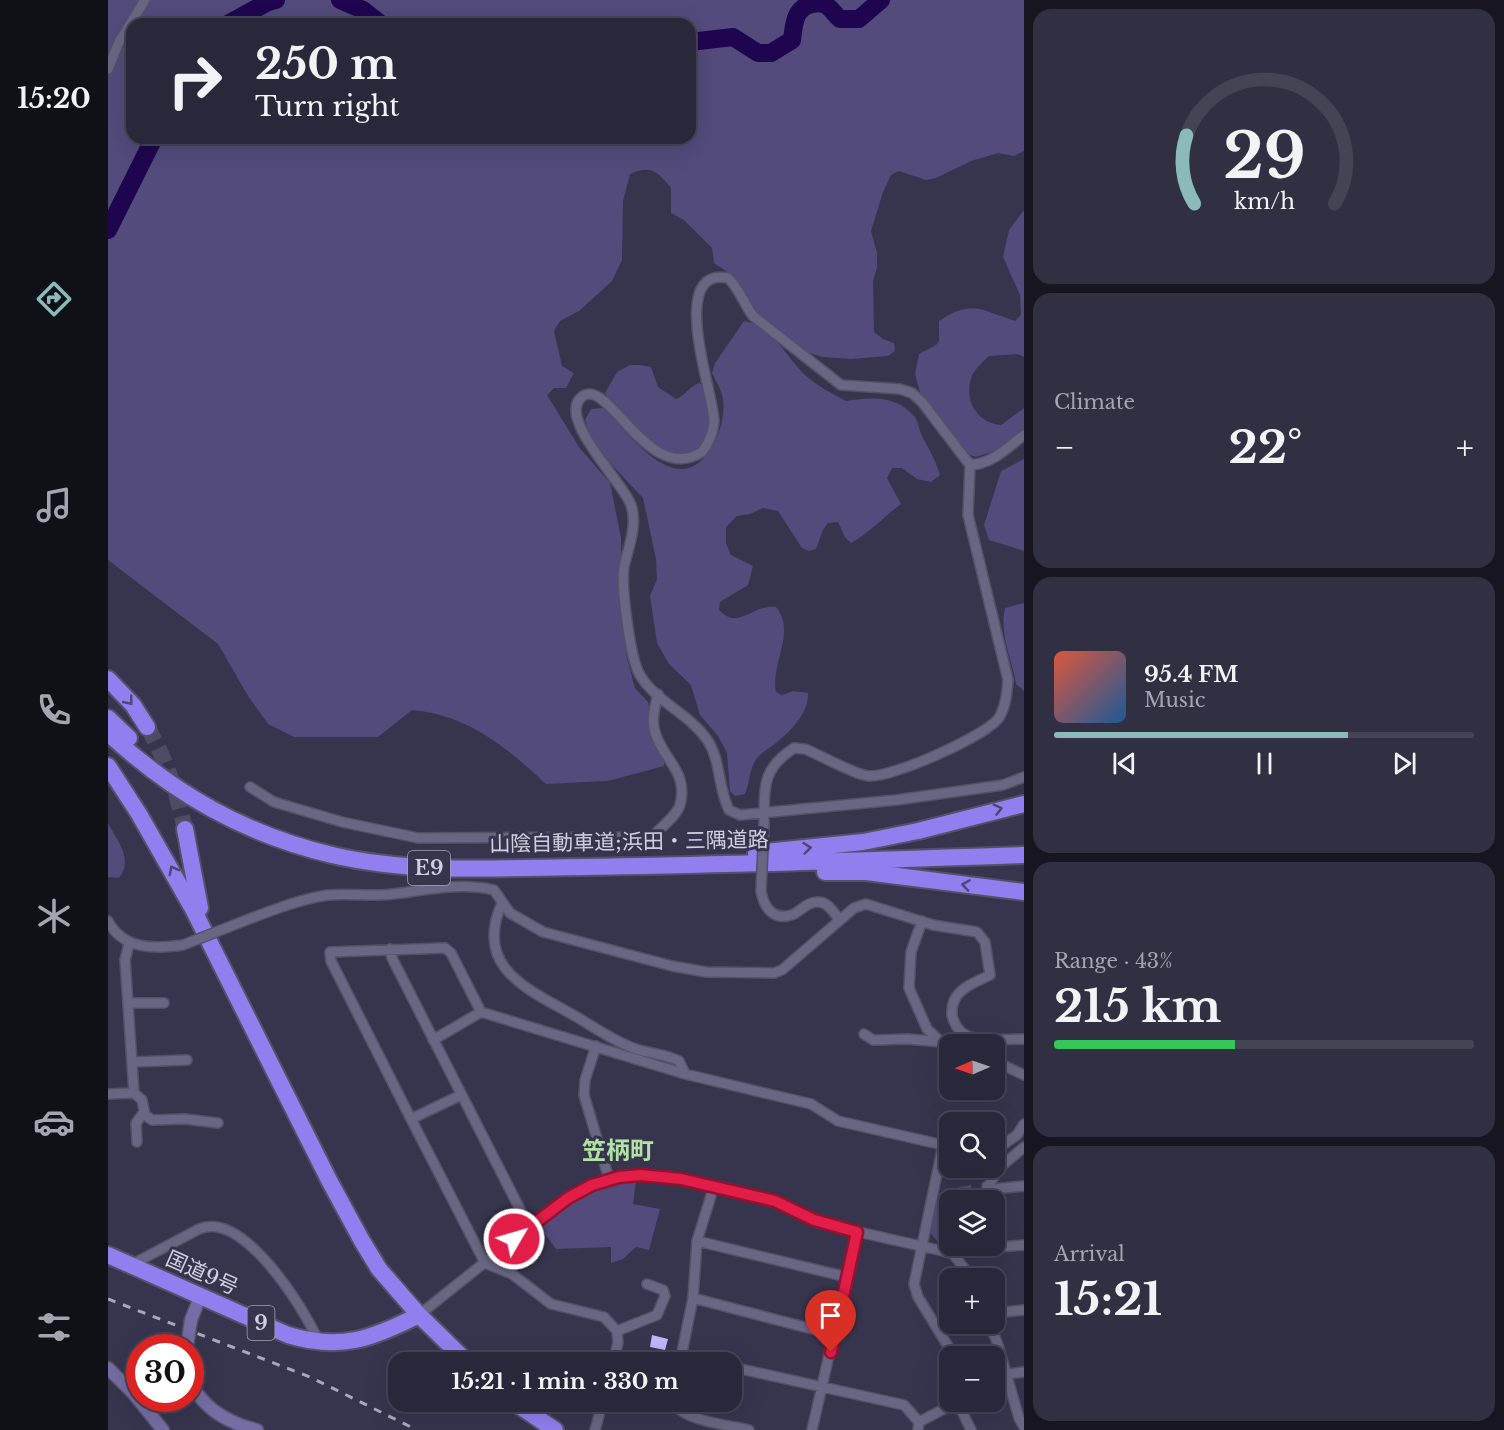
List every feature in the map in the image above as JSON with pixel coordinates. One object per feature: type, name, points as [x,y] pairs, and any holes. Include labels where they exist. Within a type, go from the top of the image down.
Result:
[{"type":"highway","points":[[108,679],[133,705],[147,726]]},
{"type":"highway","name":"E9","points":[[108,718],[143,758]]},
{"type":"highway","name":"E9","points":[[108,733],[143,758]]},
{"type":"highway","name":"山陰自動車道;浜田・三隅道路","points":[[143,758],[241,825],[290,843],[333,855],[403,866],[440,868],[624,866],[1024,855]]},
{"type":"highway","points":[[108,766],[167,861],[362,1241],[379,1269],[418,1315],[457,1352]]},
{"type":"highway","points":[[624,866],[863,842],[918,831],[1024,804]]},
{"type":"highway","points":[[185,829],[197,898],[217,960]]},
{"type":"highway","points":[[756,863],[801,871],[866,872],[1024,892]]},
{"type":"highway","name":"国道9号","points":[[108,1255],[288,1335],[309,1342],[337,1344],[363,1340],[388,1331],[418,1315]]},
{"type":"highway","points":[[528,1412],[555,1430]]},
{"type":"street","points":[[131,18],[138,4],[145,0]]},
{"type":"street","points":[[108,69],[126,28]]},
{"type":"street","points":[[839,919],[826,903],[806,904],[795,914],[785,916],[773,913],[764,906],[761,891],[765,812],[765,789],[772,766],[794,748],[805,749],[869,776],[894,771],[963,744],[1000,718],[1008,680],[968,514],[970,465],[922,402],[912,393],[870,386],[841,385],[753,316],[728,278],[714,278],[705,283],[698,295],[696,306],[697,338],[712,400],[714,421],[712,435],[702,452],[685,459],[671,459],[648,447],[602,398],[588,394],[577,403],[578,421],[584,436],[627,495],[632,507],[633,528],[624,582],[630,644],[640,675],[658,694],[681,711],[707,740],[715,754],[724,802],[729,810],[740,814],[765,812],[896,800],[1003,785],[1024,777]]},
{"type":"street","points":[[970,465],[983,465],[992,460],[1024,435]]},
{"type":"street","points":[[250,787],[274,802],[342,822],[418,838],[652,837],[680,806],[681,786],[676,766],[662,750],[654,730],[654,711],[658,694]]},
{"type":"street","points":[[108,921],[112,929],[129,944],[161,948],[183,945],[244,921],[324,896],[348,893],[389,895],[459,885],[494,890],[510,913],[543,932],[672,966],[706,972],[774,973],[782,970],[839,919],[854,908],[866,904],[922,921],[978,932],[986,942],[990,975],[965,987],[956,996],[952,1008],[953,1021],[964,1034],[979,1038],[1024,1039]]},
{"type":"street","points":[[502,903],[494,920],[492,937],[495,950],[504,967],[523,987],[636,1049],[667,1055],[680,1061],[685,1074]]},
{"type":"street","points":[[922,921],[911,952],[909,988],[927,1029],[939,1038]]},
{"type":"street","points":[[129,944],[125,960],[134,1093]]},
{"type":"street","points":[[390,949],[392,958],[529,1227]]},
{"type":"street","points":[[616,1352],[617,1331],[604,1317],[551,1304],[512,1274],[485,1263],[331,961],[330,952],[448,949],[481,1012],[685,1074],[811,1104],[838,1120],[939,1144]]},
{"type":"street","points":[[128,1003],[164,1002]]},
{"type":"street","points":[[433,1040],[481,1012]]},
{"type":"street","points":[[864,1034],[873,1041],[908,1039],[939,1042]]},
{"type":"street","points":[[596,1046],[585,1080],[584,1095],[609,1179]]},
{"type":"street","points":[[132,1062],[187,1059]]},
{"type":"street","points":[[1005,1066],[1024,1075]]},
{"type":"street","points":[[108,1094],[134,1093],[142,1100],[144,1112],[152,1120],[185,1119],[218,1123]]},
{"type":"street","points":[[411,1119],[461,1095]]},
{"type":"street","points":[[137,1142],[136,1123],[144,1112]]},
{"type":"street","points":[[1005,1143],[1017,1135],[1024,1124]]},
{"type":"street","points":[[985,1190],[998,1169],[1024,1147]]},
{"type":"street","points":[[939,1174],[914,1278],[915,1290],[948,1346]]},
{"type":"street","points":[[418,1315],[529,1227],[578,1192],[609,1179],[630,1175],[654,1175],[714,1186],[775,1201],[814,1220],[939,1250]]},
{"type":"street","points":[[682,1352],[693,1298],[697,1242],[714,1186]]},
{"type":"street","points":[[987,1186],[994,1189],[1024,1186]]},
{"type":"street","points":[[131,1265],[199,1229],[208,1226],[219,1227],[248,1244],[273,1269],[307,1318],[316,1336]]},
{"type":"street","points":[[812,1430],[857,1232]]},
{"type":"street","points":[[697,1242],[847,1277]]},
{"type":"street","points":[[1005,1246],[1024,1245]]},
{"type":"street","points":[[955,1256],[964,1268]]},
{"type":"street","points":[[617,1331],[657,1314],[665,1296],[663,1290],[647,1284]]},
{"type":"street","points":[[189,1334],[191,1320],[201,1297]]},
{"type":"street","points":[[693,1298],[835,1335]]},
{"type":"street","points":[[1005,1312],[1024,1310]]},
{"type":"street","points":[[993,1334],[1024,1427]]},
{"type":"street","points":[[108,1368],[163,1430]]},
{"type":"street","points":[[742,1369],[904,1405],[918,1426],[940,1412]]},
{"type":"street","points":[[1006,1374],[1024,1372]]},
{"type":"street","points":[[204,1402],[219,1415],[244,1427],[257,1430]]},
{"type":"street","points":[[595,1430],[600,1412]]},
{"type":"street","points":[[681,1412],[684,1415],[749,1430]]},
{"type":"street","points":[[962,1412],[971,1430]]},
{"type":"shaded area","points":[[108,0],[1024,0],[1024,151],[1014,156],[998,153],[971,161],[936,178],[926,180],[899,171],[891,175],[883,192],[871,231],[877,253],[877,267],[873,281],[874,332],[894,343],[895,351],[888,356],[851,359],[823,357],[802,351],[749,307],[732,275],[714,263],[712,248],[684,220],[671,213],[671,188],[662,177],[649,170],[630,174],[623,201],[622,260],[612,281],[579,311],[560,321],[554,331],[562,366],[574,373],[566,388],[554,388],[547,395],[579,447],[610,483],[621,538],[622,615],[627,658],[635,688],[648,702],[658,751],[665,758],[664,766],[608,781],[546,784],[485,735],[451,718],[412,710],[378,737],[294,737],[268,724],[248,696],[218,644],[108,560]]},
{"type":"shaded area","points":[[1024,210],[1024,357],[1018,354],[989,356],[974,372],[969,387],[971,403],[975,410],[980,416],[993,423],[1001,425],[1024,408],[1024,431],[1001,449],[976,457],[963,452],[921,396],[915,374],[919,354],[936,345],[939,340],[939,321],[951,314],[969,308],[985,310],[1015,321],[1021,315],[1020,295],[1003,257],[1009,230]]},
{"type":"shaded area","points":[[744,321],[754,324],[770,335],[803,373],[818,385],[846,401],[883,399],[907,409],[916,418],[940,475],[931,482],[917,479],[902,468],[892,468],[887,478],[901,504],[851,543],[845,537],[838,522],[828,523],[816,549],[809,551],[802,548],[778,511],[763,508],[750,514],[737,516],[726,527],[726,543],[731,555],[753,566],[748,585],[720,602],[719,610],[733,618],[767,607],[776,607],[782,617],[784,637],[776,670],[776,692],[782,695],[793,691],[808,693],[806,708],[798,721],[782,738],[757,758],[752,767],[745,794],[735,796],[730,791],[727,753],[718,736],[700,715],[691,685],[669,664],[657,643],[650,596],[657,579],[656,559],[643,498],[609,462],[589,434],[585,420],[591,409],[603,408],[653,458],[673,468],[685,469],[696,465],[712,447],[722,422],[722,396],[712,373],[715,363]]},
{"type":"shaded area","points":[[630,365],[651,367],[658,387],[676,399],[696,384],[704,386],[711,427],[701,448],[679,456],[669,454],[637,432],[618,411],[605,393],[617,372]]},
{"type":"shaded area","points":[[1024,459],[1024,551],[989,540],[984,525],[1001,471]]},
{"type":"shaded area","points":[[1024,603],[1024,691],[1016,684],[1005,637],[1004,618],[1005,608]]},
{"type":"shaded area","points":[[108,823],[124,857],[125,864],[119,878],[108,877]]},
{"type":"shaded area","points":[[636,1181],[633,1204],[660,1209],[649,1250],[636,1247],[623,1259],[611,1263],[611,1247],[556,1249],[540,1228],[581,1196],[600,1187]]},
{"type":"shaded area","points":[[971,1185],[972,1190],[955,1190]]},
{"type":"shaded area","points":[[939,1199],[939,1242],[930,1232],[935,1201]]},
{"type":"building","points":[[652,1335],[668,1339],[665,1350],[650,1347]]},
{"type":"waterway","points":[[239,18],[276,0]]},
{"type":"waterway","points":[[340,0],[363,10],[373,18]]},
{"type":"waterway","points":[[802,0],[803,8]]},
{"type":"waterway","points":[[696,41],[733,37],[758,53],[771,53],[792,40],[798,13],[806,6],[822,3],[840,19],[859,19],[881,0]]},
{"type":"waterway","points":[[108,230],[151,144]]},
{"type":"tunnel","points":[[147,727],[170,777],[185,829]]},
{"type":"railway","points":[[108,1299],[310,1377],[417,1430]]},
{"type":"district","name":"笠柄町","points":[[618,1150]]},
{"type":"route","points":[[514,1239],[578,1192],[600,1182],[630,1175],[667,1177],[784,1204],[823,1224],[857,1232],[831,1352]]}]
